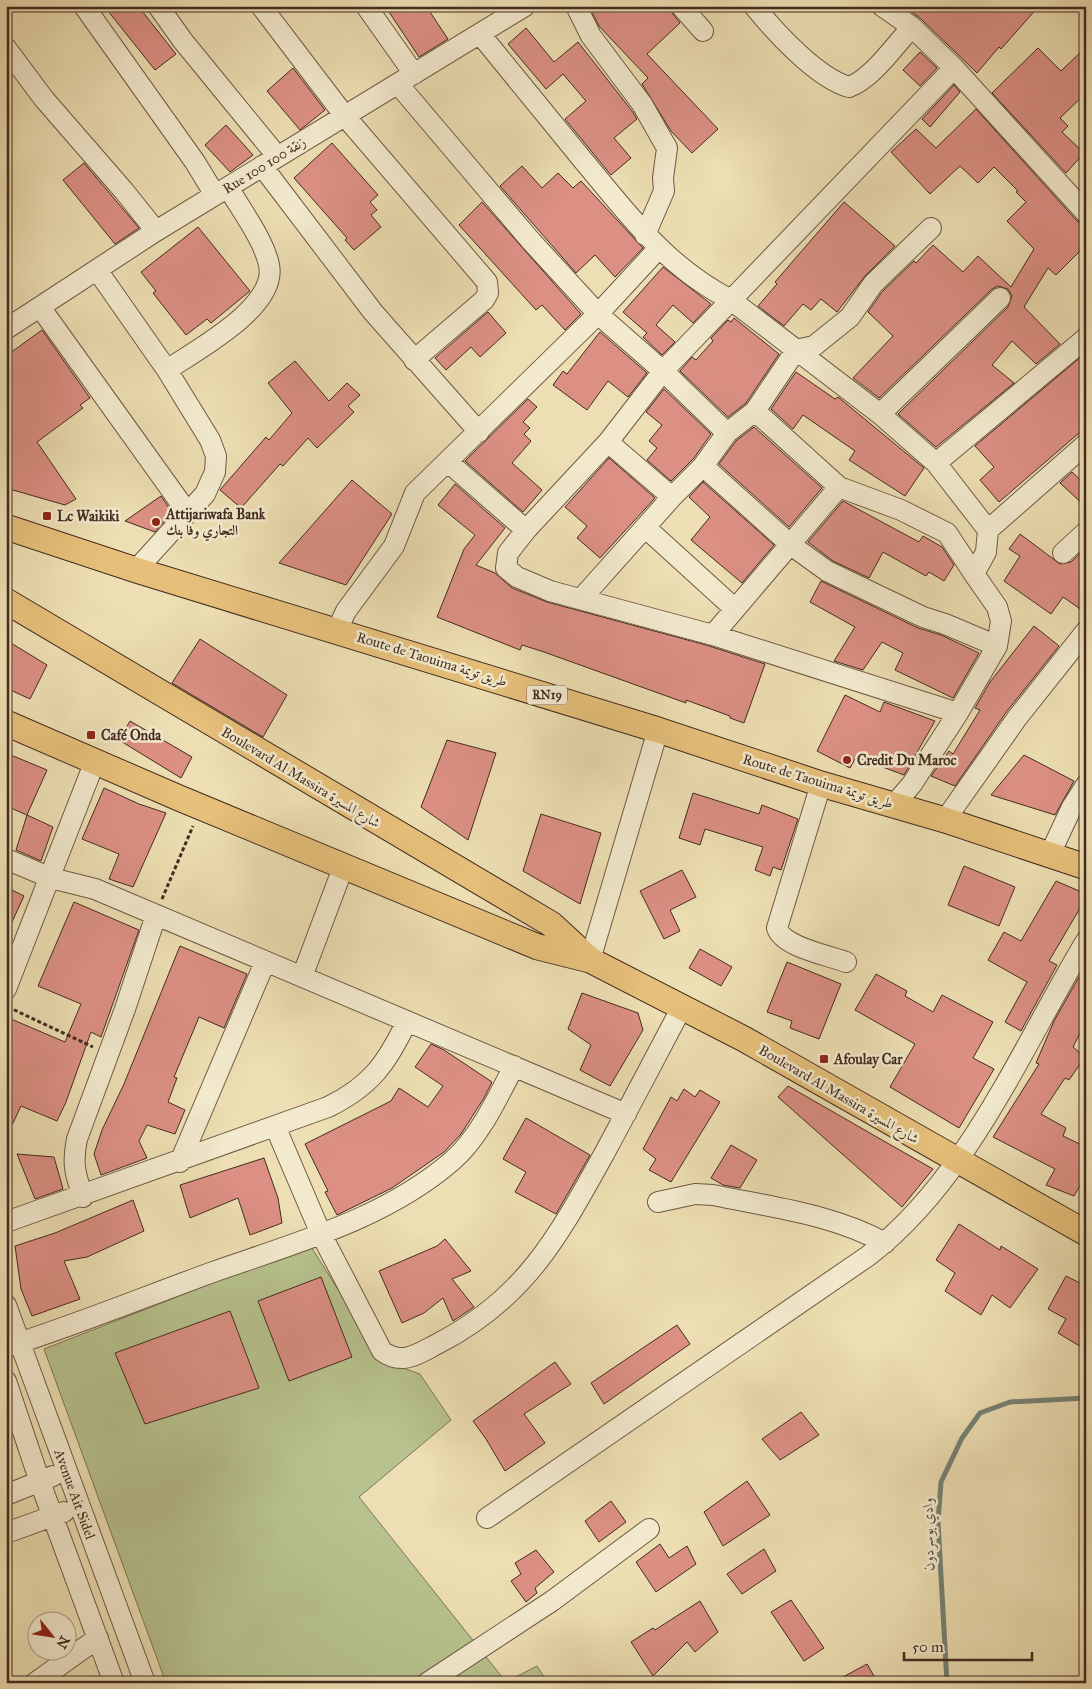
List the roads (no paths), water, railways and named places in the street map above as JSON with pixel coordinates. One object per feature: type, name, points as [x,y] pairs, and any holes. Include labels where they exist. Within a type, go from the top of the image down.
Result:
[{"type":"main road","name":"Route de Taouima طريق تويمة","points":[[6,527],[136,570],[337,630],[658,730],[821,784],[945,820],[1086,867]]},
{"type":"main road","name":"Boulevard Al Massira شارع المسيرة","points":[[6,601],[550,924],[590,960]]},
{"type":"main road","name":"Boulevard Al Massira شارع المسيرة","points":[[6,723],[201,807],[538,947],[590,960],[744,1039],[1086,1233]]},
{"type":"street","points":[[84,6],[195,162],[221,191],[264,251],[269,266],[268,285],[263,296],[248,313],[167,370]]},
{"type":"street","points":[[158,6],[270,161],[368,306],[479,432]]},
{"type":"street","points":[[261,6],[344,115],[488,287],[488,293],[477,306],[414,360]]},
{"type":"street","points":[[366,6],[406,79],[531,241],[598,314],[663,371],[727,433]]},
{"type":"street","name":"Rue 100 زنقة 100","points":[[10,319],[40,307],[156,231],[525,6]]},
{"type":"street","points":[[337,630],[346,611],[394,546],[415,493],[598,314],[652,242],[664,191],[663,178],[667,148],[642,104],[591,36],[576,6]]},
{"type":"street","points":[[681,6],[703,31]]},
{"type":"street","points":[[754,6],[784,40],[814,66],[829,78],[849,87],[858,84],[868,75],[912,27]]},
{"type":"street","points":[[882,6],[912,27],[954,68],[1086,213]]},
{"type":"street","points":[[480,34],[652,242],[713,290],[731,300],[880,414],[936,463],[988,530],[986,552],[974,574]]},
{"type":"street","points":[[6,48],[44,99],[156,231]]},
{"type":"street","points":[[954,68],[663,371],[608,442],[526,530],[508,553],[506,568],[517,577],[533,585],[713,635],[958,713]]},
{"type":"street","points":[[581,599],[672,497],[703,466],[727,433],[755,411],[796,350],[814,346],[850,317],[873,284],[931,228]]},
{"type":"street","points":[[97,270],[167,370],[210,440],[216,456],[212,485],[136,570]]},
{"type":"street","points":[[880,414],[1000,298]]},
{"type":"street","points":[[40,307],[187,512]]},
{"type":"street","points":[[936,463],[1086,338]]},
{"type":"street","points":[[755,411],[839,487],[901,510],[947,533],[998,607],[1001,621],[997,646],[958,713],[912,784],[894,805]]},
{"type":"street","points":[[608,442],[672,497]]},
{"type":"street","points":[[988,530],[1086,444]]},
{"type":"street","points":[[448,462],[526,530]]},
{"type":"street","points":[[703,466],[790,545],[826,571],[923,617],[945,624],[997,646]]},
{"type":"street","points":[[713,635],[839,487]]},
{"type":"street","points":[[646,528],[735,609]]},
{"type":"street","points":[[1063,553],[1086,532]]},
{"type":"street","points":[[945,820],[1017,718],[1086,631]]},
{"type":"street","points":[[590,960],[658,730]]},
{"type":"street","points":[[6,990],[95,761]]},
{"type":"street","points":[[821,784],[777,928],[779,934],[789,942],[846,962]]},
{"type":"street","points":[[1050,854],[1072,807],[1086,785]]},
{"type":"street","points":[[6,859],[51,878],[95,889],[626,1114]]},
{"type":"street","points":[[302,977],[344,865]]},
{"type":"street","points":[[84,1197],[75,1174],[73,1157],[77,1138],[107,1053],[125,1009],[156,915]]},
{"type":"street","points":[[487,1518],[884,1243],[922,1208],[958,1162],[1086,942]]},
{"type":"street","points":[[180,1162],[265,962]]},
{"type":"street","points":[[276,1126],[320,1234],[382,1351],[395,1358],[410,1358],[476,1323],[524,1278],[550,1247],[626,1114],[682,1007]]},
{"type":"street","points":[[6,1222],[84,1197],[180,1162],[328,1107],[351,1096],[372,1078],[391,1054],[407,1021]]},
{"type":"street","points":[[14,1344],[320,1234],[385,1207],[416,1189],[454,1160],[481,1126],[514,1066]]},
{"type":"street","points":[[658,1202],[694,1194],[713,1195],[834,1221],[869,1234],[884,1243]]},
{"type":"street","name":"Avenue Ait Sidel","points":[[6,1305],[14,1344],[80,1506],[144,1683]]},
{"type":"street","name":"Avenue Ait Sidel","points":[[6,1381],[40,1482],[114,1683]]},
{"type":"street","points":[[6,1495],[66,1471]]},
{"type":"street","points":[[6,1533],[80,1506]]},
{"type":"street","points":[[427,1683],[552,1601],[650,1529]]},
{"type":"street","points":[[34,1683],[98,1638]]},
{"type":"waterway","name":"وادي بوسردون","points":[[947,1683],[938,1522],[941,1482],[962,1438],[980,1413],[1010,1402],[1086,1398]]},
{"type":"place","name":"Lc Waikiki","points":[[47,516]]},
{"type":"place","name":"Attijariwafa Bank التجاري وفا بنك","points":[[156,522]]},
{"type":"place","name":"Café Onda","points":[[91,735]]},
{"type":"place","name":"Credit Du Maroc","points":[[847,760]]},
{"type":"place","name":"Afoulay Car","points":[[824,1059]]}]
